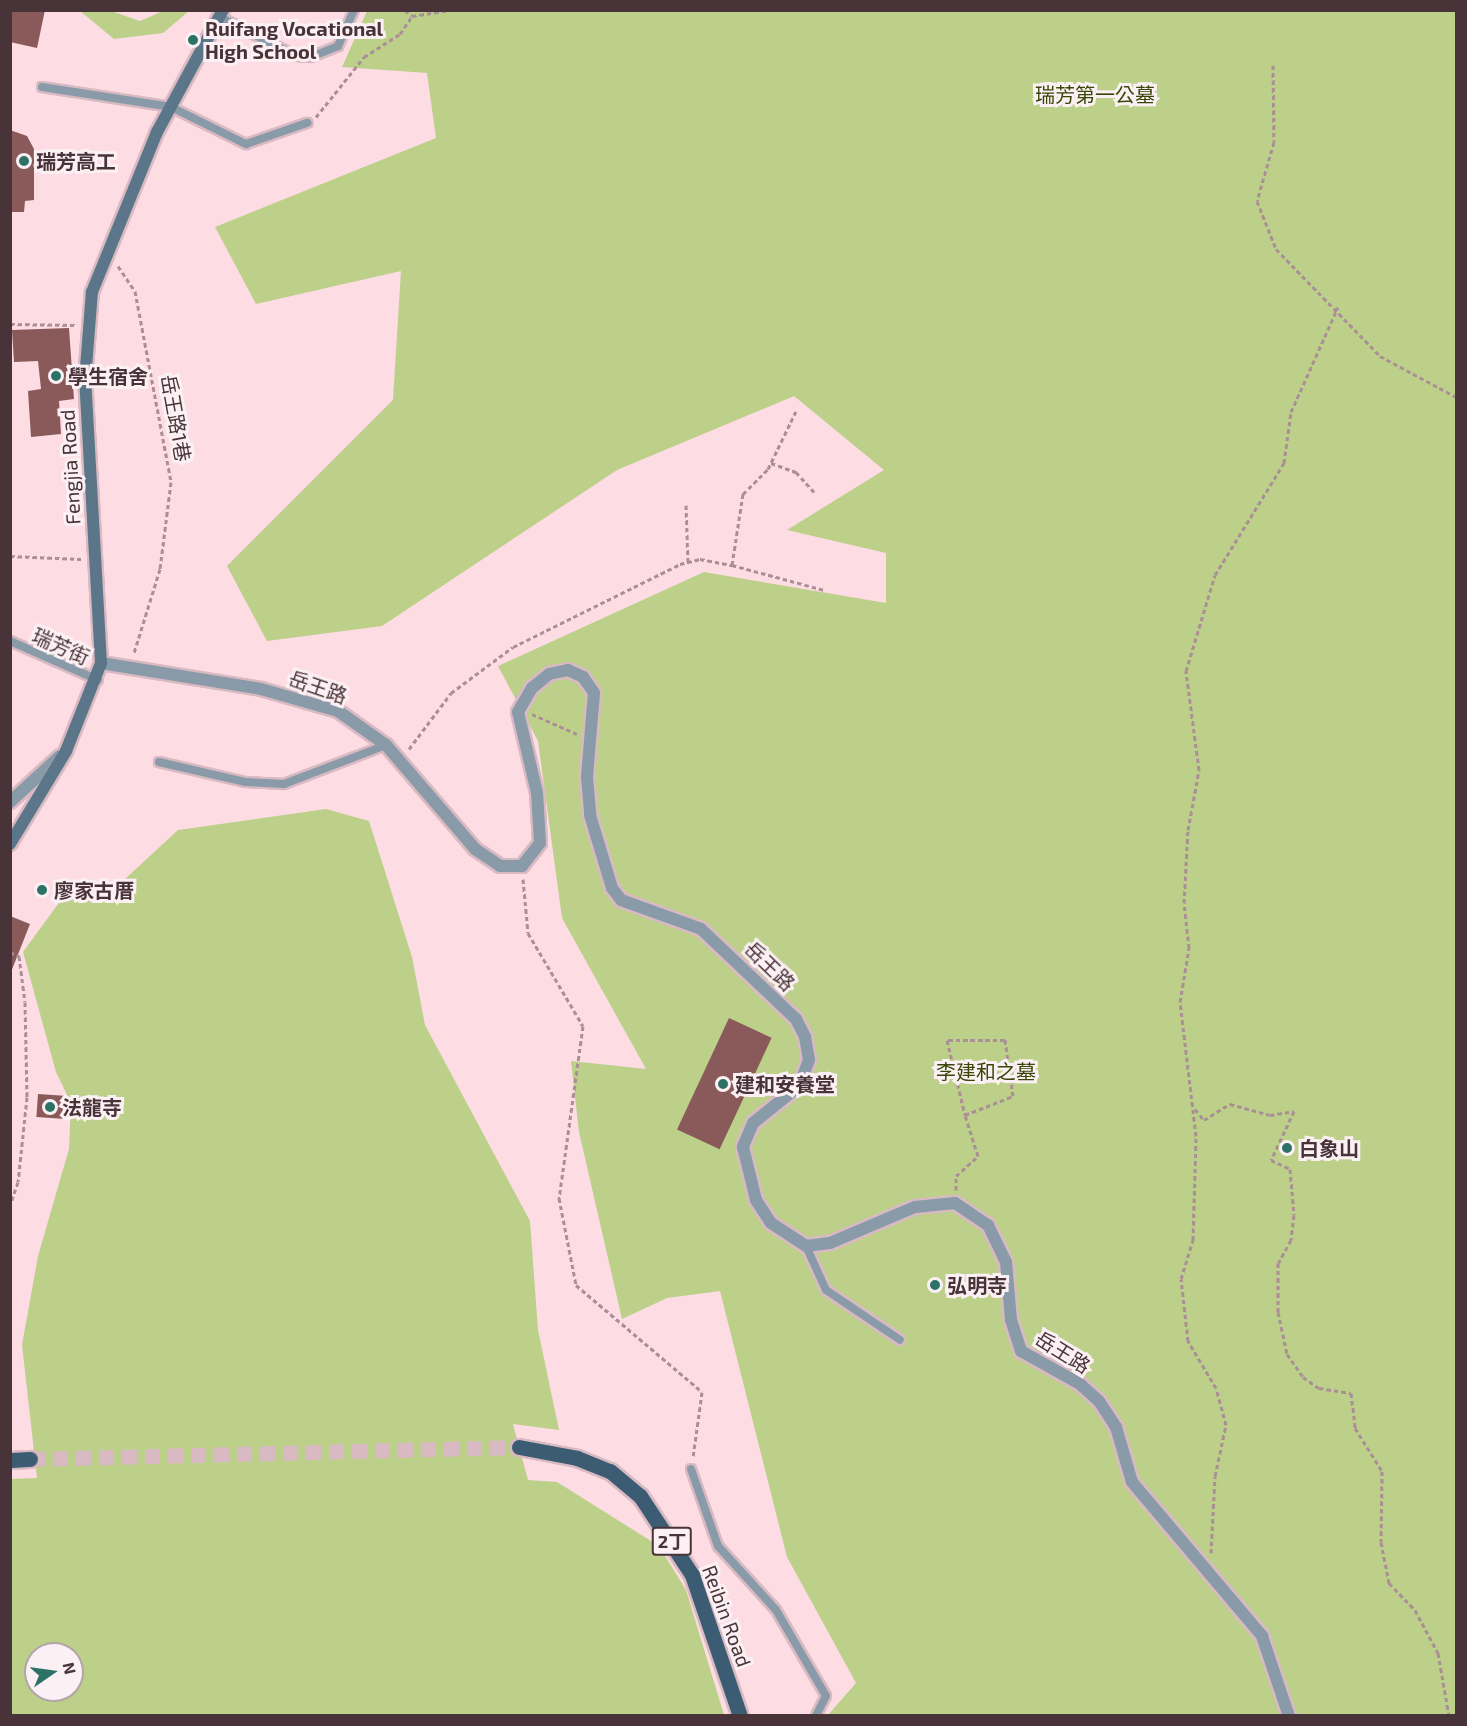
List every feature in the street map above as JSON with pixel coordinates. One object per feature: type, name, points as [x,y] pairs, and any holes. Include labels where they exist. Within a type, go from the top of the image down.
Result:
[{"type":"main road","name":"Fengjia Road","points":[[98,681],[101,663],[86,411],[92,292],[105,256],[171,107],[221,14]]},
{"type":"main road","points":[[10,844],[66,751],[98,681]]},
{"type":"main road","name":"Reibin Road","points":[[519,1447],[577,1458],[610,1471],[640,1496],[692,1575],[740,1716]]},
{"type":"main road","points":[[10,1460],[30,1459]]},
{"type":"street","name":"岳王路","points":[[101,663],[130,666],[318,704],[339,711],[386,745],[475,849],[500,866],[522,866]]},
{"type":"street","name":"岳王路","points":[[518,712],[532,688],[549,674],[568,670],[583,677],[594,693],[590,730],[590,815],[612,888],[621,900],[701,928],[796,1019],[806,1037],[809,1060],[799,1086],[753,1123],[743,1147],[756,1200],[771,1223],[806,1246]]},
{"type":"street","points":[[518,712],[537,793],[540,843],[522,866]]},
{"type":"street","points":[[10,802],[66,751]]},
{"type":"street","name":"岳王路","points":[[955,1203],[988,1225],[1000,1240],[1011,1320],[1022,1351],[1080,1384],[1099,1401],[1116,1427],[1132,1482],[1262,1636],[1289,1716]]},
{"type":"street","points":[[806,1246],[830,1243],[915,1207],[955,1203]]},
{"type":"lane","points":[[221,14],[296,56],[311,57],[338,46],[354,10]]},
{"type":"lane","points":[[42,87],[171,107],[246,144],[307,123]]},
{"type":"lane","name":"瑞芳街","points":[[10,642],[98,681]]},
{"type":"lane","points":[[159,762],[245,782],[284,784],[386,745]]},
{"type":"lane","points":[[806,1246],[826,1290],[900,1340]]},
{"type":"lane","points":[[691,1469],[718,1546],[776,1610],[826,1696],[816,1716]]},
{"type":"path","points":[[405,10],[412,16]]},
{"type":"path","points":[[307,123],[327,109],[364,57],[400,34],[412,16],[449,10]]},
{"type":"path","points":[[1273,65],[1274,142],[1257,201],[1276,249],[1338,307],[1380,356],[1456,397]]},
{"type":"path","name":"岳王路1巷","points":[[105,256],[121,268],[135,291],[169,452],[160,569],[130,666]]},
{"type":"path","points":[[1210,1575],[1215,1476],[1226,1425],[1216,1388],[1188,1341],[1181,1279],[1193,1240],[1194,1107],[1180,1002],[1189,948],[1184,903],[1188,830],[1199,770],[1186,671],[1215,575],[1284,463],[1291,412],[1338,307]]},
{"type":"path","points":[[10,324],[89,326]]},
{"type":"path","points":[[732,565],[743,494],[771,463],[796,411]]},
{"type":"path","points":[[771,463],[796,472],[814,492]]},
{"type":"path","points":[[686,506],[688,562]]},
{"type":"path","points":[[10,556],[95,559]]},
{"type":"path","points":[[399,759],[451,693],[513,648],[688,562],[732,565],[824,590]]},
{"type":"path","points":[[518,712],[545,716],[577,735],[590,730]]},
{"type":"path","points":[[522,866],[528,933],[583,1026],[559,1198],[576,1285],[702,1392],[691,1469]]},
{"type":"path","points":[[10,952],[19,956],[25,1002],[27,1097],[18,1182],[10,1205]]},
{"type":"path","points":[[955,1203],[956,1176],[978,1156],[965,1115],[947,1040],[1005,1040],[1013,1096],[965,1115]]},
{"type":"path","points":[[1194,1107],[1204,1120],[1230,1104],[1270,1115],[1294,1111],[1271,1160],[1290,1169],[1294,1215],[1291,1240],[1278,1263],[1278,1312],[1287,1354],[1302,1377],[1318,1388],[1351,1393],[1355,1428],[1382,1471],[1381,1542],[1389,1583],[1415,1610],[1438,1653],[1449,1716]]},
{"type":"green space","points":[[80,11],[111,11],[140,21],[163,11],[189,11],[163,33],[114,39]]},
{"type":"green space","points":[[367,11],[1456,11],[1456,1715],[828,1715],[856,1683],[787,1557],[720,1291],[667,1298],[622,1319],[579,1132],[571,1061],[646,1069],[562,918],[538,741],[498,666],[704,572],[886,603],[886,553],[787,530],[884,470],[794,396],[617,470],[382,626],[267,641],[227,566],[393,400],[401,271],[256,304],[215,227],[436,138],[427,73],[342,67]]},
{"type":"green space","points":[[326,809],[369,821],[412,957],[425,1025],[530,1221],[538,1330],[559,1430],[513,1424],[528,1480],[557,1482],[659,1546],[686,1590],[724,1715],[11,1715],[10,1479],[37,1478],[22,1345],[38,1256],[69,1149],[71,1103],[56,1072],[23,952],[69,889],[113,890],[178,830]]},
{"type":"building","points":[[10,10],[45,10],[37,48],[10,42]]},
{"type":"building","points":[[10,130],[27,136],[34,149],[34,200],[25,201],[24,212],[10,212]]},
{"type":"building","name":"學生宿舍","points":[[69,328],[74,399],[59,401],[61,434],[31,437],[28,391],[41,389],[38,361],[14,362],[12,330]]},
{"type":"building","points":[[10,916],[30,924],[11,972],[10,972]]},
{"type":"building","name":"建和安養堂","points":[[729,1018],[772,1038],[720,1149],[677,1129]]},
{"type":"building","name":"法龍寺","points":[[38,1094],[64,1096],[62,1119],[36,1117]]},
{"type":"tunnel","points":[[30,1459],[519,1447]]},
{"type":"place","name":"Ruifang Vocational High School","points":[[193,40]]},
{"type":"place","name":"瑞芳高工","points":[[24,161]]},
{"type":"place","name":"學生宿舍","points":[[56,376]]},
{"type":"place","name":"廖家古厝","points":[[42,890]]},
{"type":"place","name":"建和安養堂","points":[[723,1084]]},
{"type":"place","name":"法龍寺","points":[[50,1107]]},
{"type":"place","name":"白象山","points":[[1287,1148]]},
{"type":"place","name":"弘明寺","points":[[935,1285]]},
{"type":"park label","name":"瑞芳第一公墓","points":[[1095,94]]},
{"type":"park label","name":"李建和之墓","points":[[986,1071]]}]
